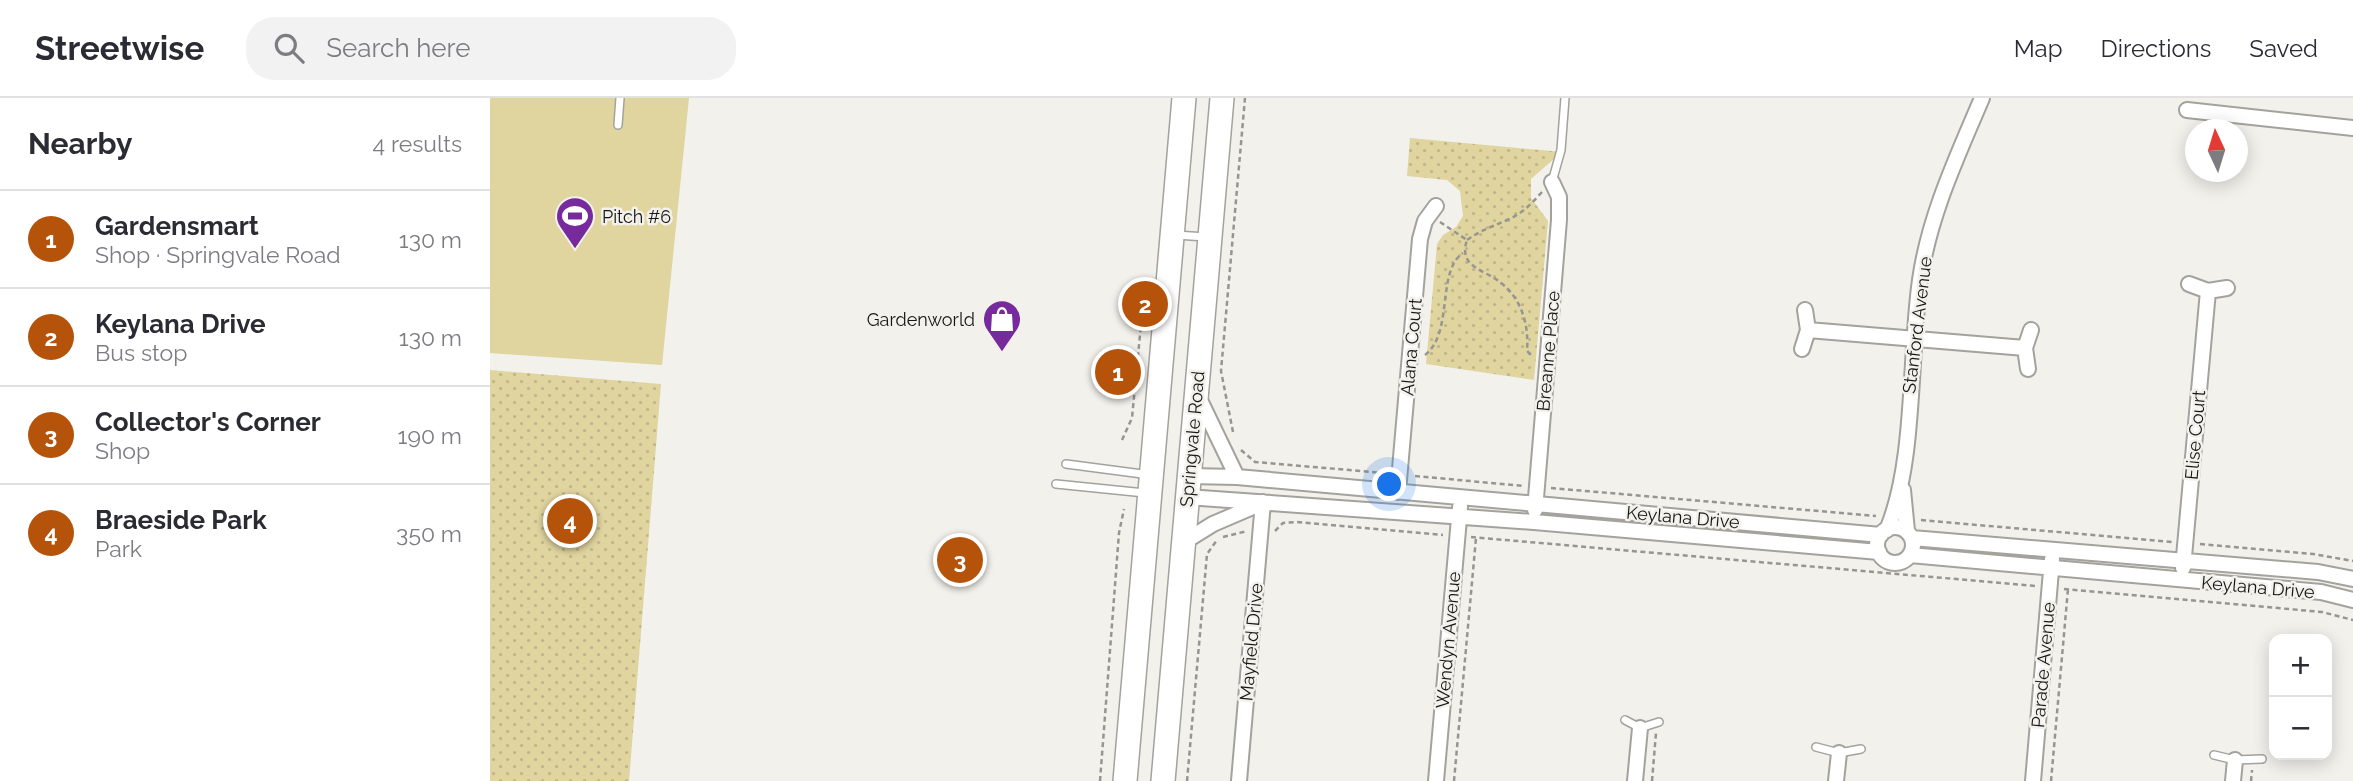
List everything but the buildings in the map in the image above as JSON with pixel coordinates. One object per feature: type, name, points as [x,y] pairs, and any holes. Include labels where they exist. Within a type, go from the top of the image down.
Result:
[{"type":"highway","points":[[1125,781],[1184,98]]},
{"type":"highway","name":"Springvale Road","points":[[1163,781],[1222,98]]},
{"type":"highway","name":"Keylana Drive","points":[[1150,484],[1188,486]]},
{"type":"street","name":"Stanford Avenue","points":[[1897,528],[1920,281],[1930,232],[1982,98]]},
{"type":"street","points":[[2187,110],[2353,128]]},
{"type":"street","name":"Breanne Place","points":[[1534,522],[1559,220],[1559,197],[1552,182]]},
{"type":"street","name":"Alana Court","points":[[1398,492],[1420,239],[1432,210]]},
{"type":"street","points":[[2189,284],[2208,291],[2227,288]]},
{"type":"street","name":"Elise Court","points":[[2183,580],[2208,291]]},
{"type":"street","points":[[1802,349],[1808,330],[1805,310]]},
{"type":"street","points":[[1808,330],[2025,348]]},
{"type":"street","points":[[2028,369],[2025,348],[2031,330]]},
{"type":"street","points":[[1196,392],[1237,477]]},
{"type":"street","name":"Keylana Drive","points":[[1188,486],[1237,477],[1461,498],[1897,528],[2053,549],[2318,572],[2353,579]]},
{"type":"street","name":"Keylana Drive","points":[[1188,486],[1263,502],[1879,552],[1891,563],[1902,562],[1910,555],[2321,592],[2353,600]]},
{"type":"street","name":"Wendyn Avenue","points":[[1436,781],[1461,498]]},
{"type":"street","points":[[1184,542],[1213,524],[1263,502]]},
{"type":"street","name":"Mayfield Drive","points":[[1238,781],[1263,502]]},
{"type":"street","points":[[1879,552],[1897,528],[1910,555]]},
{"type":"street","name":"Parade Avenue","points":[[2033,781],[2053,549]]},
{"type":"street","points":[[1635,781],[1640,728]]},
{"type":"street","points":[[1836,781],[1839,753]]},
{"type":"street","points":[[2233,781],[2235,760]]},
{"type":"lane","points":[[618,125],[620,98]]},
{"type":"lane","points":[[1552,182],[1561,150],[1565,98]]},
{"type":"lane","points":[[1172,234],[1210,237]]},
{"type":"lane","points":[[1066,464],[1150,484]]},
{"type":"lane","points":[[1056,484],[1150,484]]},
{"type":"lane","points":[[1625,720],[1640,728],[1658,723]]},
{"type":"lane","points":[[1816,747],[1839,753],[1861,749]]},
{"type":"lane","points":[[2214,755],[2235,760],[2262,759]]},
{"type":"path","points":[[1245,98],[1221,371],[1224,397],[1240,449],[1255,462],[1537,487],[1897,528],[2186,543],[2314,554],[2353,561]]},
{"type":"path","points":[[1409,362],[1428,353],[1439,338],[1446,290],[1455,261],[1464,253],[1467,240],[1483,228],[1507,221],[1527,209],[1552,182]]},
{"type":"path","points":[[1432,210],[1467,240]]},
{"type":"path","points":[[1464,253],[1473,268],[1500,283],[1519,306],[1527,325],[1528,354],[1548,358]]},
{"type":"path","points":[[1122,440],[1132,418],[1142,314]]},
{"type":"path","points":[[1100,781],[1119,533],[1124,509]]},
{"type":"path","points":[[1274,531],[1283,523],[1297,522],[2322,612],[2353,620]]},
{"type":"path","points":[[1187,781],[1207,554],[1219,538]]},
{"type":"path","points":[[1454,781],[1476,538]]},
{"type":"path","points":[[2051,781],[2068,589]]},
{"type":"path","points":[[1652,781],[1658,723]]},
{"type":"path","points":[[2251,781],[2252,767]]},
{"type":"shaded area","name":"Pitch #6","points":[[490,98],[689,98],[662,365],[490,353]]},
{"type":"shaded area","points":[[1410,138],[1562,152],[1531,179],[1531,198],[1548,221],[1534,380],[1426,364],[1437,244],[1443,235],[1456,227],[1463,216],[1460,191],[1447,180],[1407,176]]},
{"type":"shaded area","points":[[490,370],[661,384],[629,781],[490,781]]},
{"type":"place","name":"Pitch #6","points":[[575,250]]},
{"type":"place","name":"Keylana Drive","points":[[1145,304]]},
{"type":"place","name":"Gardenworld","points":[[1002,353]]},
{"type":"place","name":"Gardensmart","points":[[1118,372]]},
{"type":"place","name":"Braeside Park","points":[[570,521]]},
{"type":"place","name":"Collector's Corner","points":[[960,560]]}]
